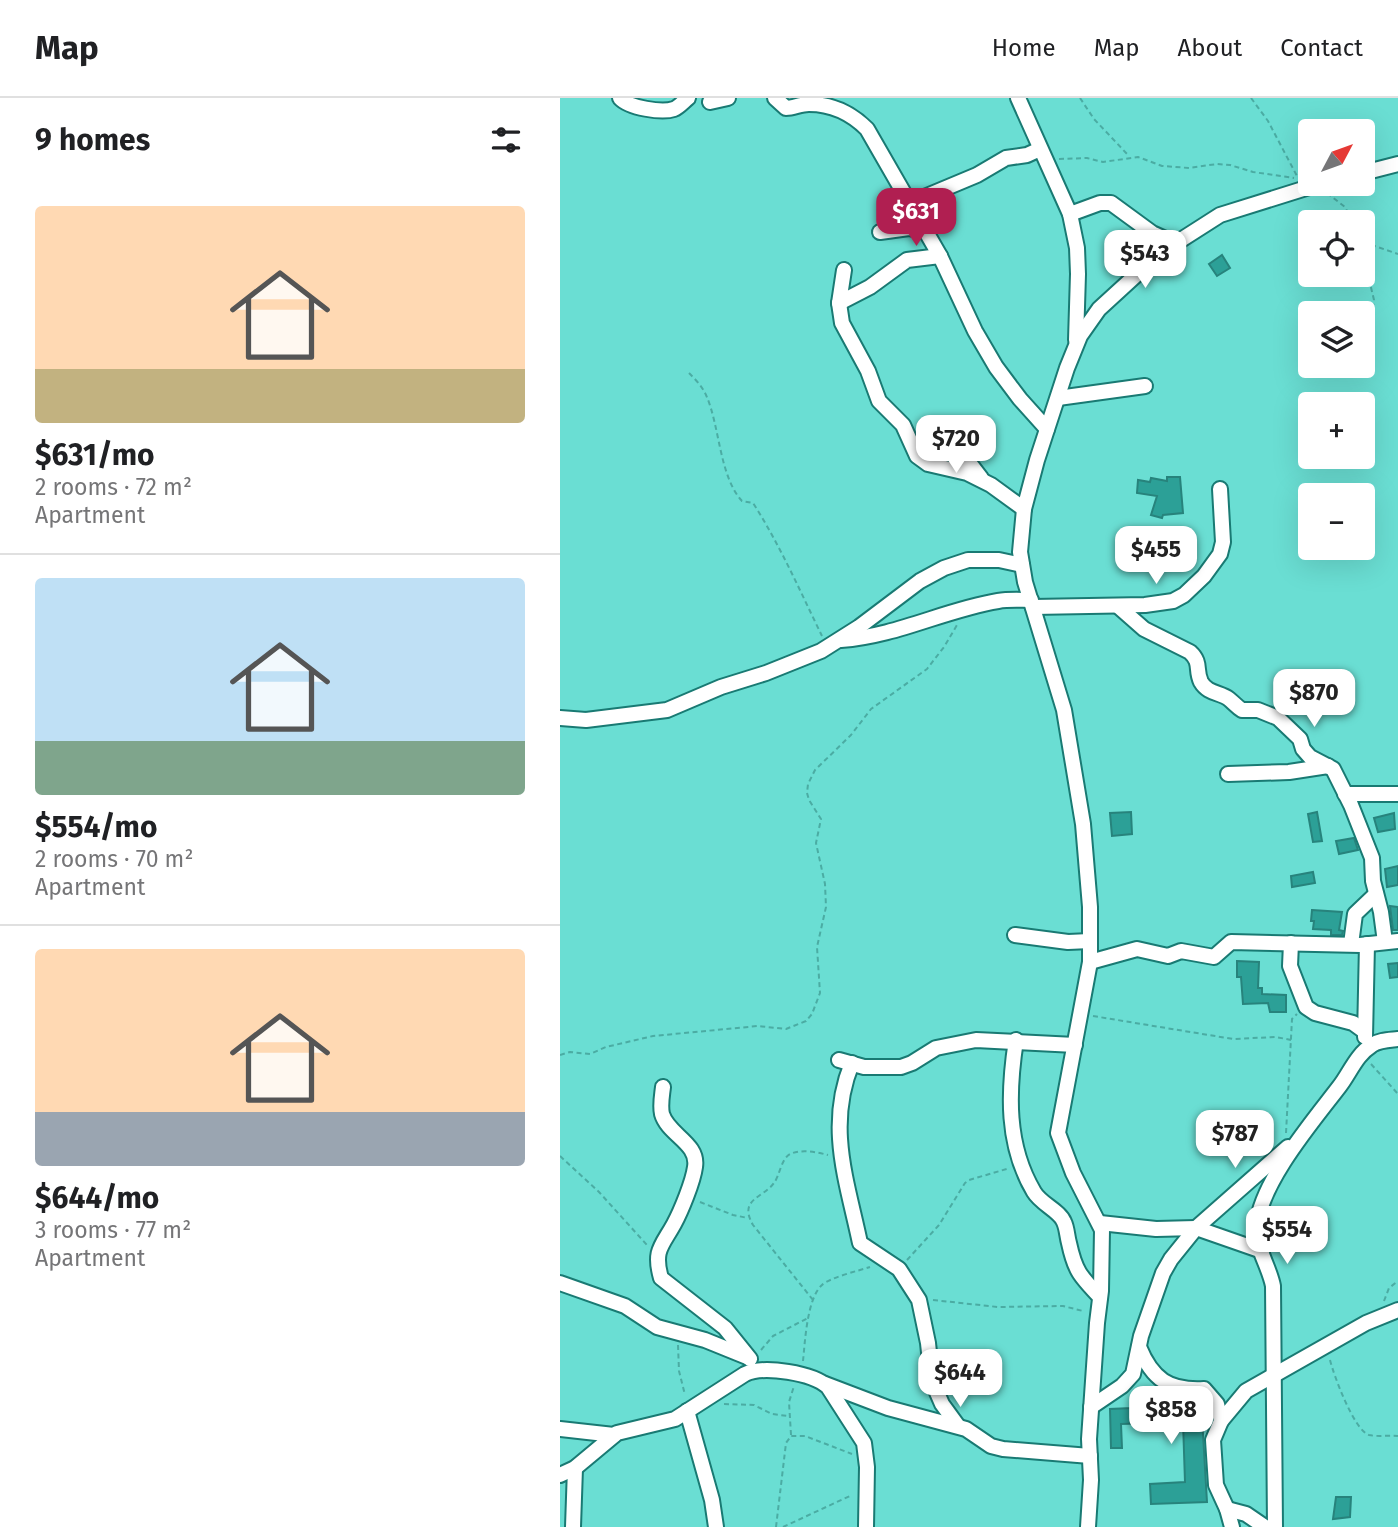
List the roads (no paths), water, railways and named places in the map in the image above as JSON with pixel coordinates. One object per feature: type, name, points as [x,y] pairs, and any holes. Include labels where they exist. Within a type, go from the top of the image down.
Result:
[{"type":"street","points":[[620,98],[628,105],[667,109],[674,108],[688,98]]},
{"type":"street","points":[[710,102],[728,98]]},
{"type":"street","points":[[775,98],[786,108],[807,104],[841,110],[856,118],[866,129],[940,256],[975,331],[996,367],[1047,429]]},
{"type":"street","points":[[1018,98],[1070,214],[1077,248],[1076,347]]},
{"type":"street","points":[[911,203],[977,175],[1006,158],[1042,155]]},
{"type":"street","points":[[1376,170],[1398,164]]},
{"type":"street","points":[[1088,1527],[1091,1407],[1103,1242],[1100,1223],[1073,1173],[1058,1133],[1090,961],[1083,824],[1064,710],[1022,565],[1020,552],[1024,509],[1037,460],[1076,347],[1088,322],[1099,309],[1159,254],[1220,215],[1298,190]]},
{"type":"street","points":[[1070,214],[1100,203],[1111,203],[1152,233],[1174,243]]},
{"type":"street","points":[[880,232],[909,228],[927,233]]},
{"type":"street","points":[[839,303],[870,287],[907,260],[940,256]]},
{"type":"street","points":[[845,270],[839,303],[842,323],[868,371],[879,401],[903,425],[918,456],[928,464],[967,473],[984,481],[1024,509]]},
{"type":"street","points":[[1077,286],[1099,309]]},
{"type":"street","points":[[1058,398],[1144,386]]},
{"type":"street","points":[[958,448],[984,481]]},
{"type":"street","points":[[833,644],[870,638],[1000,601],[1119,607],[1173,601],[1184,596],[1204,576],[1220,554],[1223,542],[1220,489]]},
{"type":"street","points":[[560,718],[586,720],[667,709],[721,687],[766,673],[833,644],[920,581],[944,568],[968,560],[999,560],[1022,565]]},
{"type":"street","points":[[1090,961],[1136,949],[1168,956],[1181,951],[1212,957],[1231,942],[1391,942],[1376,894],[1367,844],[1352,804],[1340,780],[1329,766],[1310,757],[1303,749],[1300,739],[1278,719],[1258,709],[1242,710],[1230,699],[1210,691],[1200,680],[1199,666],[1190,652],[1144,629],[1119,607]]},
{"type":"street","points":[[1228,774],[1289,772],[1329,766]]},
{"type":"street","points":[[1345,794],[1398,794]]},
{"type":"street","points":[[1351,944],[1355,914],[1376,894]]},
{"type":"street","points":[[1015,935],[1068,942],[1090,941]]},
{"type":"street","points":[[1291,943],[1290,966],[1308,1009],[1353,1023],[1364,1031]]},
{"type":"street","points":[[1362,1053],[1367,944]]},
{"type":"street","points":[[1275,1527],[1273,1286],[1256,1235],[1259,1212],[1298,1140],[1342,1084],[1362,1053],[1378,1042],[1398,1039]]},
{"type":"street","points":[[958,1426],[942,1404],[932,1381],[919,1300],[894,1265],[860,1243],[856,1219],[847,1193],[842,1160],[839,1102],[846,1061],[864,1066],[901,1067],[936,1048],[976,1040],[1075,1045]]},
{"type":"street","points":[[1016,1040],[1010,1078],[1010,1106],[1021,1164],[1036,1195],[1064,1220],[1076,1269],[1100,1297]]},
{"type":"street","points":[[663,1087],[661,1111],[665,1122],[692,1149],[695,1168],[674,1224],[660,1244],[657,1256],[661,1278],[725,1328],[751,1360]]},
{"type":"street","points":[[1091,1407],[1122,1386],[1132,1374],[1138,1345],[1163,1273],[1196,1228],[1298,1140]]},
{"type":"street","points":[[1100,1223],[1156,1229],[1196,1228],[1262,1251]]},
{"type":"street","points":[[560,1283],[625,1306],[654,1326],[713,1343],[773,1370],[824,1383],[888,1408],[958,1426],[978,1435],[991,1446],[1090,1456]]},
{"type":"street","points":[[1232,1527],[1216,1485],[1214,1466],[1213,1440],[1221,1421],[1242,1394],[1366,1323],[1398,1310]]},
{"type":"street","points":[[1138,1345],[1149,1368],[1166,1382],[1184,1390],[1205,1389],[1217,1404],[1221,1421]]},
{"type":"street","points":[[560,1475],[575,1468],[614,1435],[675,1419],[745,1374],[755,1370],[773,1370]]},
{"type":"street","points":[[824,1383],[862,1439],[866,1459],[866,1527]]},
{"type":"street","points":[[688,1411],[712,1500],[716,1527]]},
{"type":"street","points":[[560,1429],[614,1435]]},
{"type":"street","points":[[573,1527],[575,1468]]},
{"type":"street","points":[[1227,1509],[1246,1514],[1265,1527]]}]
